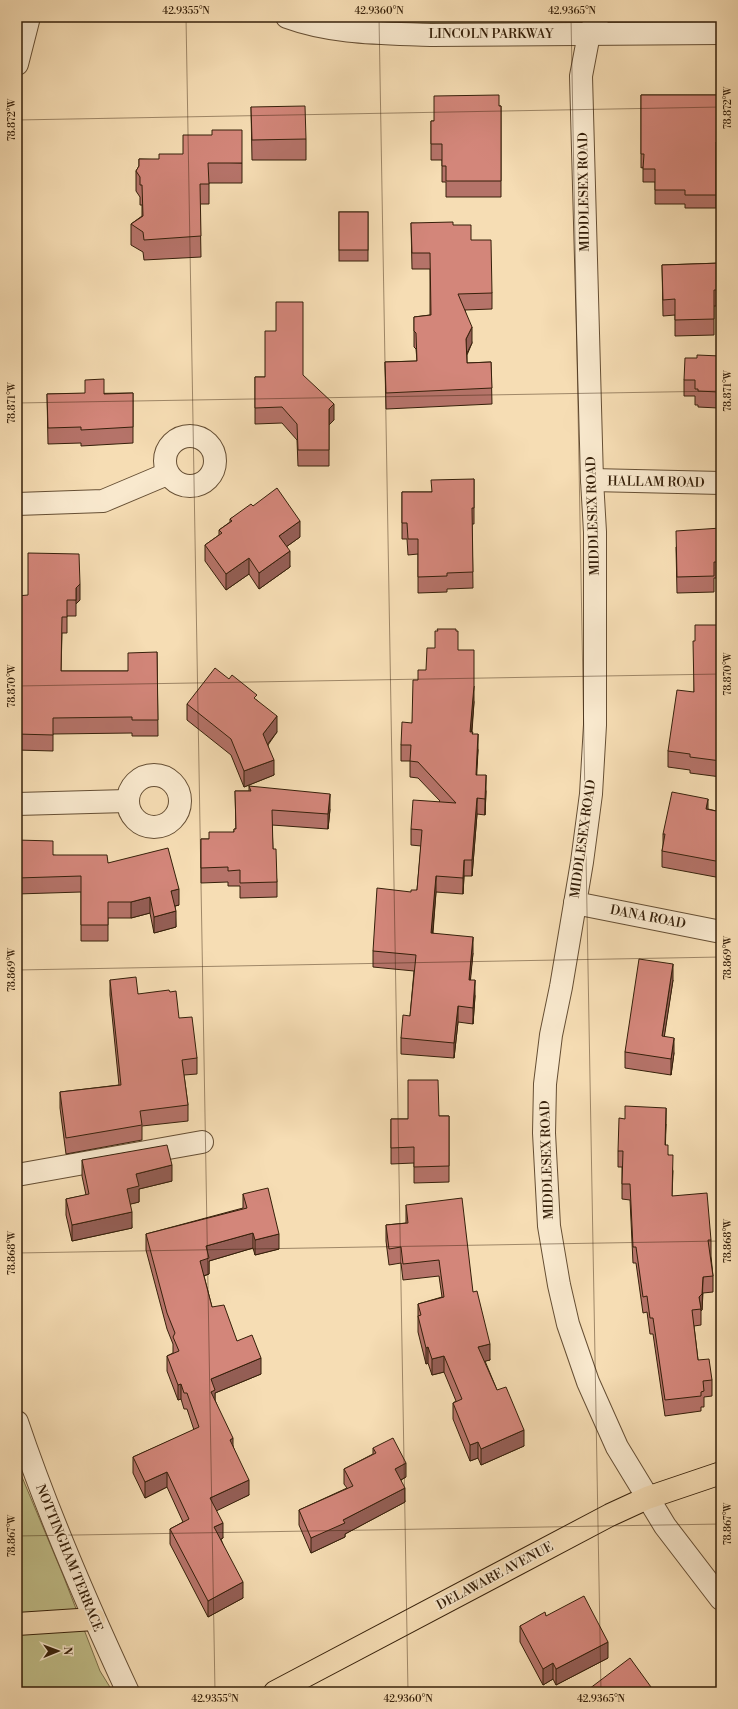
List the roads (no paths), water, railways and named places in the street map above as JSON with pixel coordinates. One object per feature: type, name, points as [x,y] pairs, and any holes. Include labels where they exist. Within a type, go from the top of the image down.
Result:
[{"type":"main road","name":"DELAWARE AVENUE","points":[[275,1692],[610,1515],[648,1498],[721,1473]]},
{"type":"main road","points":[[17,1624],[94,1619]]},
{"type":"street","points":[[17,64],[29,17]]},
{"type":"street","name":"LINCOLN PARKWAY","points":[[287,17],[330,28],[359,24],[431,35],[591,23],[721,33]]},
{"type":"street","name":"MIDDLESEX ROAD","points":[[591,23],[581,76],[592,480],[595,532],[595,725],[591,794],[582,862],[561,987],[551,1035],[545,1084],[544,1133],[549,1226],[560,1293],[568,1324],[588,1382],[621,1456],[665,1526],[721,1599]]},
{"type":"street","points":[[17,504],[103,501],[167,474]]},
{"type":"street","name":"HALLAM ROAD","points":[[592,480],[721,483]]},
{"type":"street","points":[[17,804],[127,801]]},
{"type":"street","name":"DANA ROAD","points":[[575,903],[721,932]]},
{"type":"street","points":[[17,1175],[202,1142]]},
{"type":"street","name":"NOTTINGHAM TERRACE","points":[[17,1422],[36,1477],[94,1619],[128,1692]]}]
